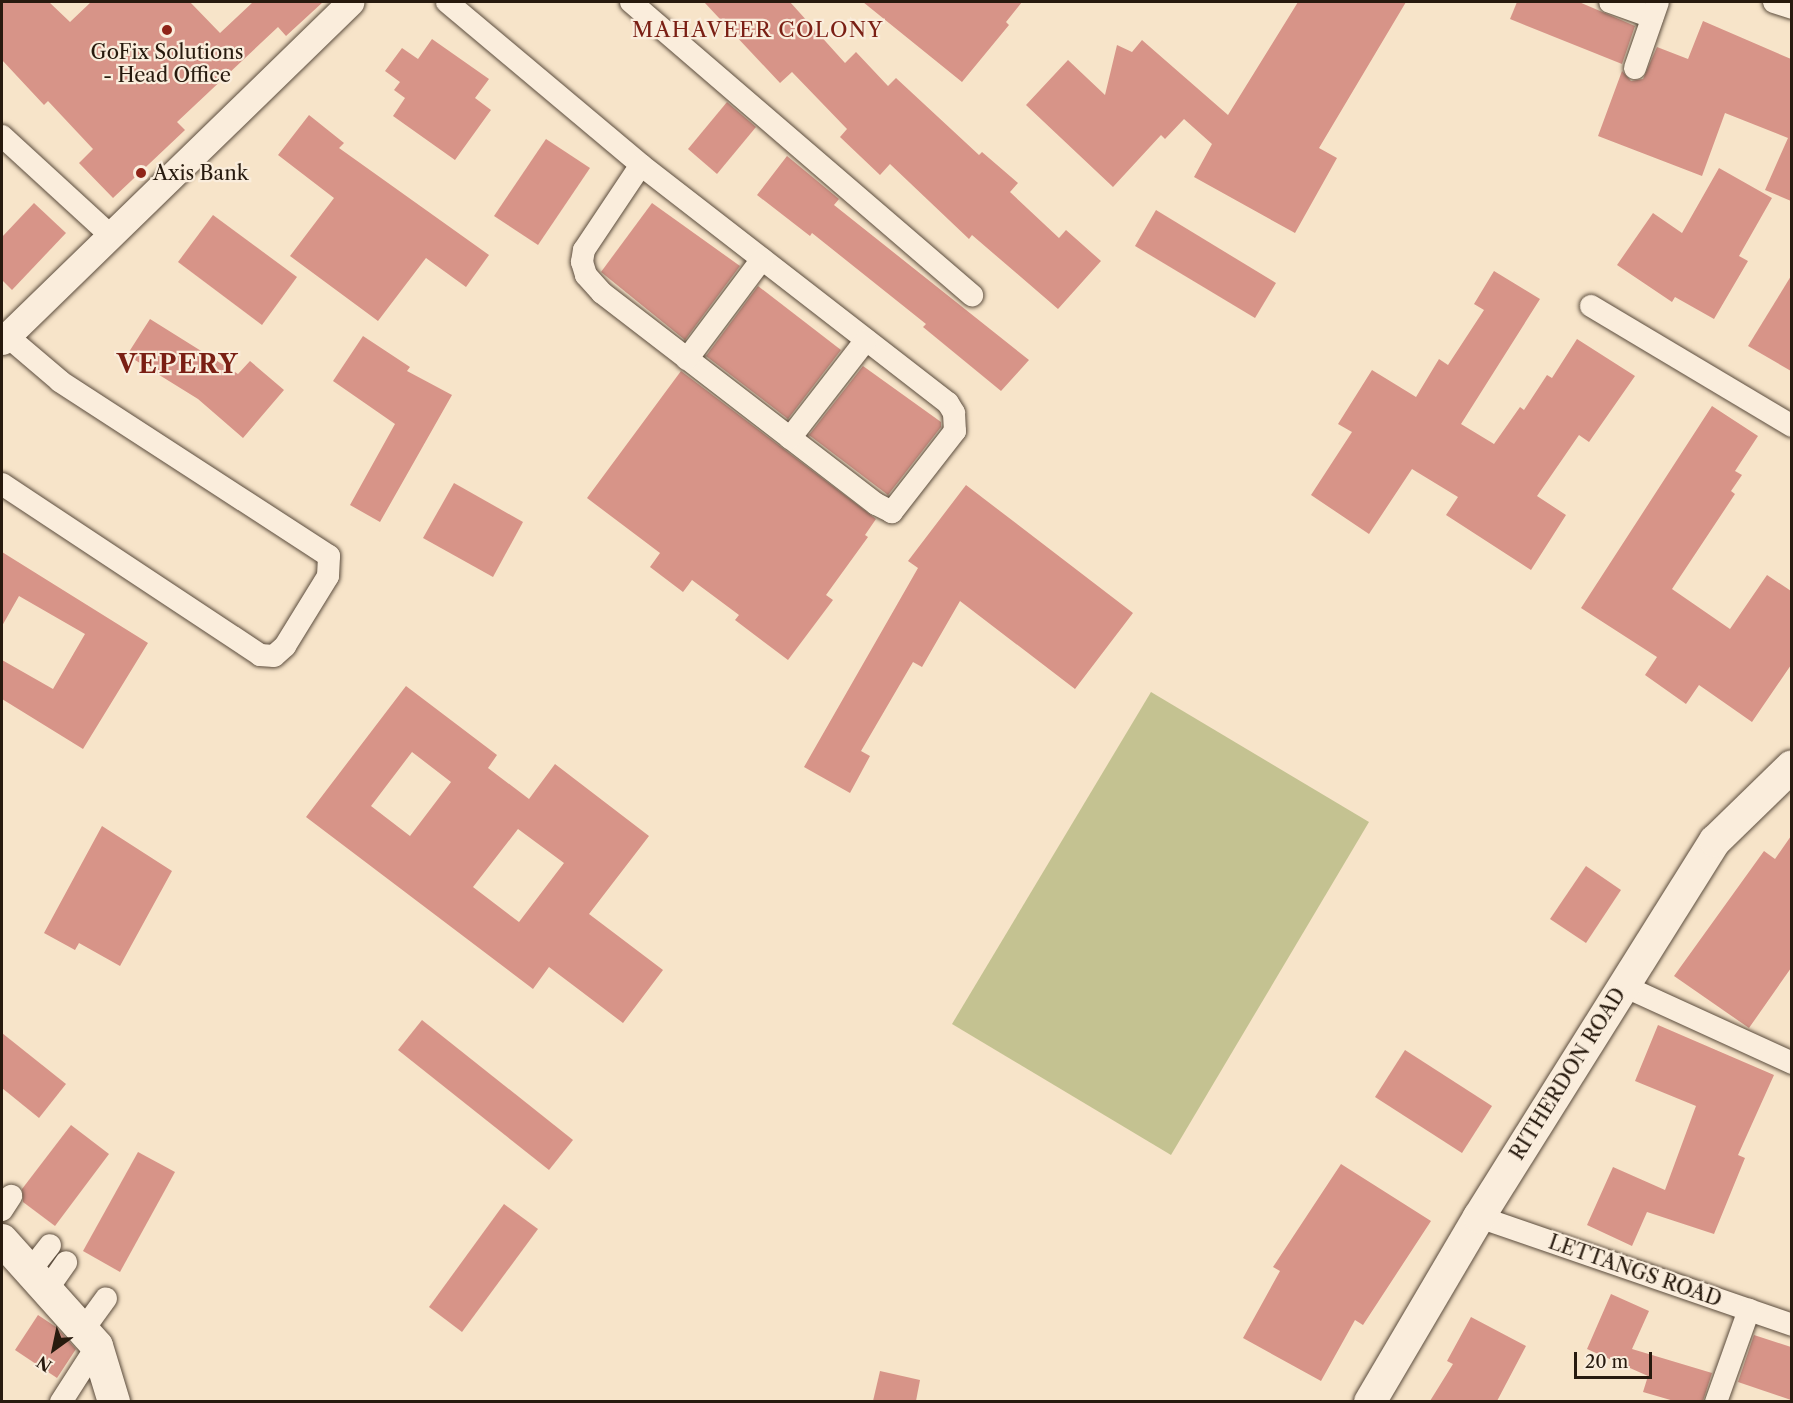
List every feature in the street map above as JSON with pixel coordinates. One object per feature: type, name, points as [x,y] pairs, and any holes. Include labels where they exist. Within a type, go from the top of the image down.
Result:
[{"type":"main road","name":"RITHERDON ROAD","points":[[1370,1401],[1479,1217],[1715,841],[1788,776]]},
{"type":"main road","points":[[2,1240],[90,1338],[114,1401]]},
{"type":"street","points":[[2,484],[260,655],[274,656],[285,646],[331,567],[328,556],[60,381],[4,339],[350,2]]},
{"type":"street","points":[[447,2],[641,165],[948,403],[956,424],[947,446],[892,512],[876,504],[687,359],[602,293],[586,275],[582,262],[584,250],[641,165]]},
{"type":"street","points":[[631,2],[972,295]]},
{"type":"street","points":[[1610,2],[1655,9],[1635,68]]},
{"type":"street","points":[[1774,2],[1791,8]]},
{"type":"street","points":[[2,136],[110,235]]},
{"type":"street","points":[[687,359],[762,259]]},
{"type":"street","points":[[1591,306],[1791,426]]},
{"type":"street","points":[[790,438],[866,340]]},
{"type":"street","points":[[1624,986],[1791,1063]]},
{"type":"street","name":"LETTANGS ROAD","points":[[1479,1217],[1791,1325]]},
{"type":"street","points":[[38,1281],[50,1245]]},
{"type":"street","points":[[38,1281],[66,1262]]},
{"type":"street","points":[[61,1401],[106,1298]]},
{"type":"street","points":[[1716,1401],[1749,1310]]},
{"type":"shaded area","points":[[1151,692],[1369,822],[1171,1155],[952,1024]]},
{"type":"building","points":[[2,2],[49,2],[70,22],[91,2],[190,2],[220,33],[253,2],[323,2],[286,36],[278,27],[177,122],[185,130],[113,198],[79,163],[93,149],[48,101],[44,105],[2,60]]},
{"type":"building","points":[[704,2],[790,2],[845,63],[856,52],[888,86],[896,78],[979,155],[982,152],[1018,183],[1010,192],[1059,238],[1066,230],[1101,261],[1058,309],[972,235],[969,239],[890,164],[880,175],[840,137],[847,129],[792,72],[780,83]]},
{"type":"building","points":[[863,2],[1022,2],[1006,22],[1009,25],[962,82]]},
{"type":"building","points":[[1298,2],[1406,2],[1319,148],[1337,158],[1295,233],[1194,177],[1212,144],[1184,119],[1165,139],[1161,135],[1113,187],[1026,105],[1068,60],[1105,95],[1117,45],[1132,52],[1142,40],[1228,115]]},
{"type":"building","points":[[1517,2],[1579,2],[1635,26],[1622,64],[1510,19]]},
{"type":"building","points":[[1703,21],[1791,59],[1791,201],[1765,190],[1788,138],[1725,113],[1702,176],[1598,136],[1622,71],[1631,81],[1643,79],[1657,47],[1688,59]]},
{"type":"building","points":[[432,39],[489,79],[475,98],[491,110],[455,160],[393,116],[405,98],[394,90],[400,82],[385,71],[402,48],[418,59]]},
{"type":"building","points":[[727,102],[756,127],[717,174],[688,149]]},
{"type":"building","points":[[309,115],[344,143],[339,148],[489,255],[466,287],[426,258],[378,321],[290,256],[334,198],[278,155]]},
{"type":"building","points":[[546,139],[590,168],[538,245],[494,216]]},
{"type":"building","points":[[787,156],[839,199],[834,205],[1029,360],[1001,391],[923,327],[926,324],[812,233],[810,236],[757,195]]},
{"type":"building","points":[[1719,168],[1772,198],[1739,256],[1748,261],[1714,319],[1675,297],[1672,302],[1617,265],[1653,213],[1682,233]]},
{"type":"building","points":[[34,203],[66,233],[12,290],[2,280],[2,237]]},
{"type":"building","points":[[652,203],[740,266],[685,340],[601,272]]},
{"type":"building","points":[[1156,210],[1276,283],[1255,318],[1135,246]]},
{"type":"building","points":[[213,215],[297,277],[262,325],[178,262]]},
{"type":"building","points":[[1494,271],[1540,299],[1461,424],[1494,444],[1520,407],[1524,410],[1547,375],[1552,378],[1577,339],[1635,376],[1589,442],[1579,435],[1537,496],[1566,515],[1531,570],[1446,515],[1458,497],[1412,469],[1369,534],[1311,495],[1352,432],[1338,424],[1372,370],[1416,397],[1439,359],[1448,365],[1484,310],[1474,304]]},
{"type":"building","points":[[1791,276],[1791,371],[1748,346]]},
{"type":"building","points":[[758,286],[841,350],[788,419],[706,356]]},
{"type":"building","points":[[150,319],[238,374],[250,361],[284,390],[243,438],[198,399],[127,355]]},
{"type":"building","points":[[363,336],[410,367],[407,371],[452,395],[380,522],[350,505],[395,424],[333,381]]},
{"type":"building","points":[[863,366],[941,422],[941,427],[888,495],[809,435]]},
{"type":"building","points":[[681,371],[876,519],[865,535],[868,537],[826,595],[833,600],[788,660],[735,620],[739,615],[692,580],[683,592],[650,567],[660,553],[587,498]]},
{"type":"building","points":[[1712,406],[1758,436],[1735,471],[1742,475],[1731,491],[1735,494],[1672,589],[1730,629],[1767,575],[1791,591],[1791,665],[1752,722],[1699,685],[1686,704],[1645,675],[1657,657],[1581,608]]},
{"type":"building","points":[[454,483],[523,522],[493,577],[423,538]]},
{"type":"building","points":[[966,485],[1133,613],[1075,689],[960,601],[922,667],[913,662],[861,751],[870,756],[850,793],[804,767],[918,568],[908,561]]},
{"type":"building","points":[[2,552],[148,643],[83,749],[2,699],[2,660],[53,689],[85,634],[19,596],[2,626]]},
{"type":"building","points":[[406,686],[497,755],[488,768],[529,799],[555,764],[649,836],[589,914],[663,970],[623,1023],[549,967],[533,989],[306,817]],"holes":[[[412,752],[451,782],[410,836],[371,806]],[[518,829],[564,863],[519,922],[473,887]]]},
{"type":"building","points":[[102,826],[172,871],[120,966],[79,943],[75,950],[44,933]]},
{"type":"building","points":[[1791,836],[1791,968],[1749,1028],[1674,976],[1764,851],[1775,859]]},
{"type":"building","points":[[1586,866],[1621,890],[1586,943],[1550,919]]},
{"type":"building","points":[[422,1020],[573,1140],[549,1170],[398,1050]]},
{"type":"building","points":[[1658,1025],[1774,1075],[1738,1155],[1745,1158],[1714,1234],[1647,1212],[1632,1246],[1587,1225],[1613,1167],[1665,1190],[1696,1106],[1635,1081]]},
{"type":"building","points":[[2,1033],[66,1084],[39,1118],[2,1088]]},
{"type":"building","points":[[1405,1050],[1492,1106],[1462,1153],[1375,1097]]},
{"type":"building","points":[[71,1125],[109,1154],[55,1226],[23,1202],[22,1189]]},
{"type":"building","points":[[138,1152],[175,1172],[120,1272],[83,1251]]},
{"type":"building","points":[[1341,1164],[1431,1221],[1363,1325],[1355,1320],[1321,1381],[1243,1338],[1280,1271],[1273,1267]]},
{"type":"building","points":[[504,1204],[538,1229],[462,1332],[429,1307]]},
{"type":"building","points":[[1611,1294],[1649,1311],[1632,1349],[1712,1373],[1703,1401],[1674,1401],[1643,1392],[1648,1376],[1587,1349]]},
{"type":"building","points":[[38,1315],[56,1327],[76,1349],[57,1378],[15,1350]]},
{"type":"building","points":[[1471,1317],[1526,1346],[1497,1401],[1430,1401],[1453,1364],[1447,1361]]},
{"type":"building","points":[[1754,1335],[1791,1347],[1791,1400],[1738,1382]]},
{"type":"building","points":[[880,1371],[920,1380],[916,1401],[873,1401]]},
{"type":"place","name":"GoFix Solutions - Head Office","points":[[167,30]]},
{"type":"place","name":"Axis Bank","points":[[141,173]]},
{"type":"district","name":"MAHAVEER COLONY","points":[[758,30]]},
{"type":"district","name":"VEPERY","points":[[178,365]]}]
